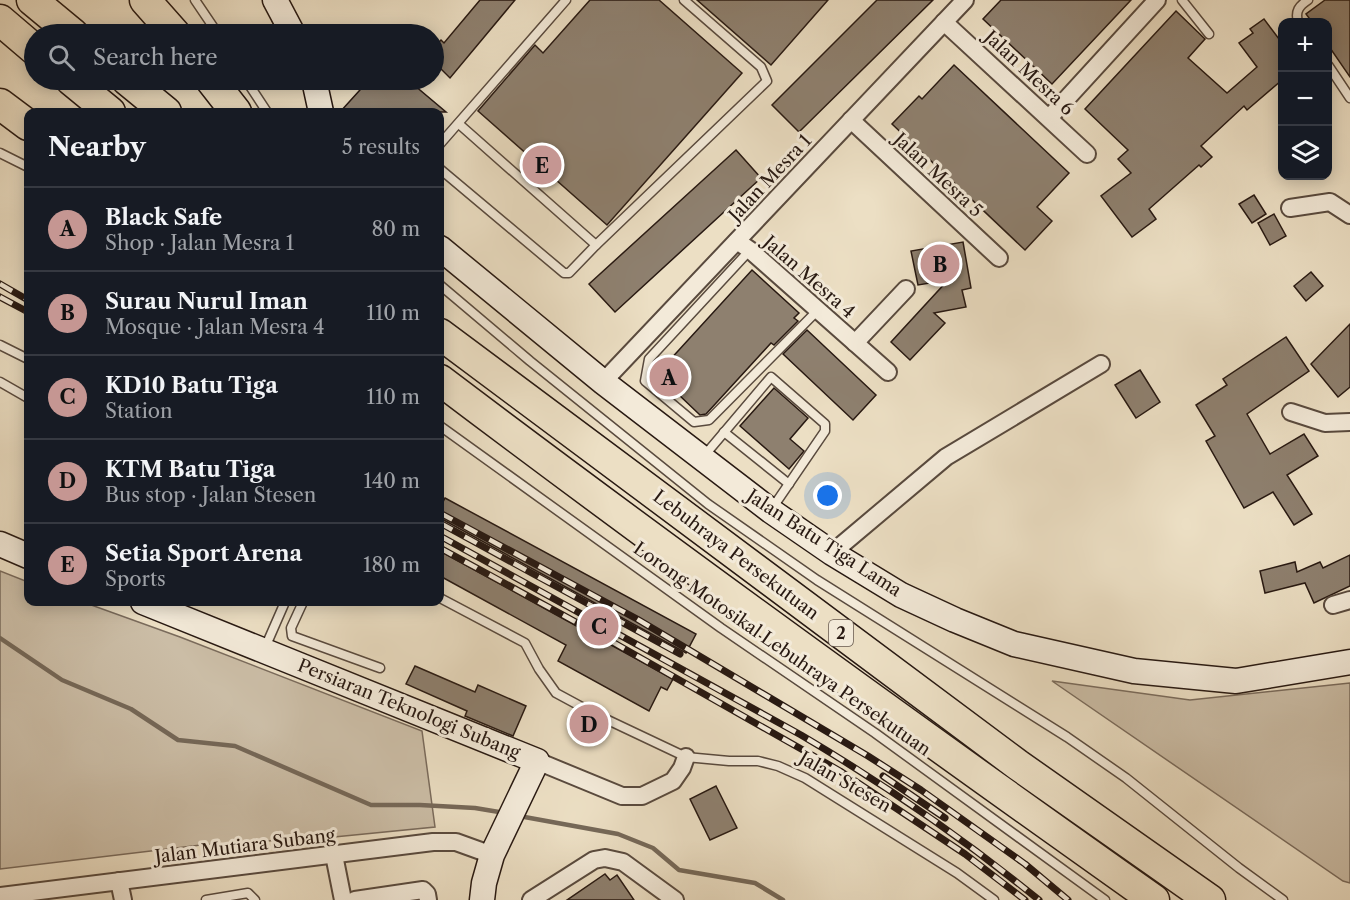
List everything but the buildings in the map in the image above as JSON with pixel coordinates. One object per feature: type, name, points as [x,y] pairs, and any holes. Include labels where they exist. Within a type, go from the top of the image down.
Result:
[{"type":"highway","points":[[32,0],[62,24]]},
{"type":"highway","points":[[145,0],[167,24]]},
{"type":"highway","points":[[0,20],[24,40]]},
{"type":"highway","points":[[83,90],[105,108]]},
{"type":"highway","points":[[139,90],[161,108]]},
{"type":"highway","points":[[0,104],[24,122]]},
{"type":"highway","name":"Lebuhraya Persekutuan","points":[[444,337],[1018,765],[1210,900]]},
{"type":"highway","name":"Lebuhraya Persekutuan","points":[[444,383],[981,777],[1154,900]]},
{"type":"street","points":[[275,0],[288,24]]},
{"type":"street","name":"Jalan Mesra 1","points":[[603,382],[743,245],[850,120],[965,0]]},
{"type":"street","points":[[1049,118],[1157,0]]},
{"type":"street","name":"Jalan Mesra 6","points":[[944,22],[1087,154]]},
{"type":"street","points":[[316,90],[320,108]]},
{"type":"street","name":"Jalan Mesra 5","points":[[850,120],[999,258]]},
{"type":"street","points":[[1290,208],[1330,202],[1350,215]]},
{"type":"street","name":"Jalan Mesra 4","points":[[743,245],[888,372]]},
{"type":"street","name":"Jalan Batu Tiga Lama","points":[[444,251],[603,382],[771,511],[832,553],[901,595],[955,620],[1004,640],[1134,671],[1236,681],[1350,662]]},
{"type":"street","name":"Jalan Mesra 4","points":[[855,343],[906,289]]},
{"type":"street","points":[[832,553],[946,457],[1101,364]]},
{"type":"street","points":[[1291,412],[1325,423],[1350,422]]},
{"type":"street","points":[[2,545],[24,554]]},
{"type":"street","points":[[1333,604],[1350,600]]},
{"type":"street","name":"Persiaran Teknologi Subang","points":[[152,606],[537,761],[492,855],[482,900]]},
{"type":"street","points":[[537,761],[622,796],[642,796],[673,781],[686,757]]},
{"type":"street","name":"Jalan Mutiara Subang","points":[[0,896],[433,842],[456,842],[492,855]]},
{"type":"street","points":[[334,855],[343,900]]},
{"type":"street","points":[[531,900],[594,860],[605,858],[623,862],[675,900]]},
{"type":"street","points":[[119,881],[123,900]]},
{"type":"street","points":[[355,900],[423,890],[428,900]]},
{"type":"lane","points":[[195,0],[211,24]]},
{"type":"lane","points":[[444,140],[566,0]]},
{"type":"lane","points":[[444,172],[564,273],[575,270],[596,245],[767,81],[761,67],[684,0]]},
{"type":"lane","points":[[1182,0],[1209,34]]},
{"type":"lane","points":[[1297,18],[1296,12],[1308,0]]},
{"type":"lane","points":[[1332,71],[1350,98]]},
{"type":"lane","points":[[233,96],[258,108]]},
{"type":"lane","points":[[459,124],[596,245]]},
{"type":"lane","points":[[0,153],[24,165]]},
{"type":"lane","points":[[743,245],[649,359],[645,381],[694,422],[709,420],[818,310]]},
{"type":"lane","points":[[444,288],[530,361],[708,504],[818,580],[1067,737],[1126,778],[1283,900]]},
{"type":"lane","points":[[0,345],[24,357]]},
{"type":"lane","points":[[701,459],[771,377],[825,424],[825,431],[771,511]]},
{"type":"lane","points":[[0,382],[24,396]]},
{"type":"lane","name":"Lorong Motosikal Lebuhraya Persekutuan","points":[[444,429],[711,621],[875,733],[1105,900]]},
{"type":"lane","points":[[724,432],[789,484]]},
{"type":"lane","points":[[444,600],[525,643],[539,669],[556,693],[686,757]]},
{"type":"lane","points":[[264,650],[283,606]]},
{"type":"lane","points":[[301,606],[291,628],[292,636],[380,668]]},
{"type":"lane","name":"Jalan Stesen","points":[[686,757],[758,761],[778,766],[805,778],[957,873],[994,900]]},
{"type":"lane","points":[[206,900],[248,893],[255,900]]},
{"type":"shaded area","points":[[0,571],[24,580],[24,606],[94,606],[422,731],[435,827],[334,837],[201,845],[0,869]]},
{"type":"shaded area","points":[[1052,681],[1190,700],[1350,683],[1350,883],[1343,881]]},
{"type":"waterway","points":[[0,638],[62,680],[131,709],[178,740],[235,746],[371,805],[475,808],[505,813]]},
{"type":"waterway","points":[[519,816],[618,834],[653,848],[679,870],[755,883],[783,900]]},
{"type":"railway","points":[[0,284],[24,298]]},
{"type":"railway","points":[[0,297],[24,310]]},
{"type":"railway","points":[[444,515],[637,619],[868,756],[921,790],[1025,864],[1068,900]]},
{"type":"railway","points":[[444,525],[680,654]]},
{"type":"railway","points":[[444,538],[801,735],[953,834],[1039,900]]},
{"type":"railway","points":[[444,550],[616,644],[840,771],[965,854],[1025,900]]},
{"type":"railway","points":[[883,776],[945,818]]},
{"type":"place","name":"Setia Sport Arena","points":[[542,165]]},
{"type":"place","name":"Surau Nurul Iman","points":[[940,264]]},
{"type":"place","name":"Black Safe","points":[[669,377]]},
{"type":"place","name":"KD10 Batu Tiga","points":[[599,626]]},
{"type":"place","name":"KTM Batu Tiga","points":[[589,724]]}]
